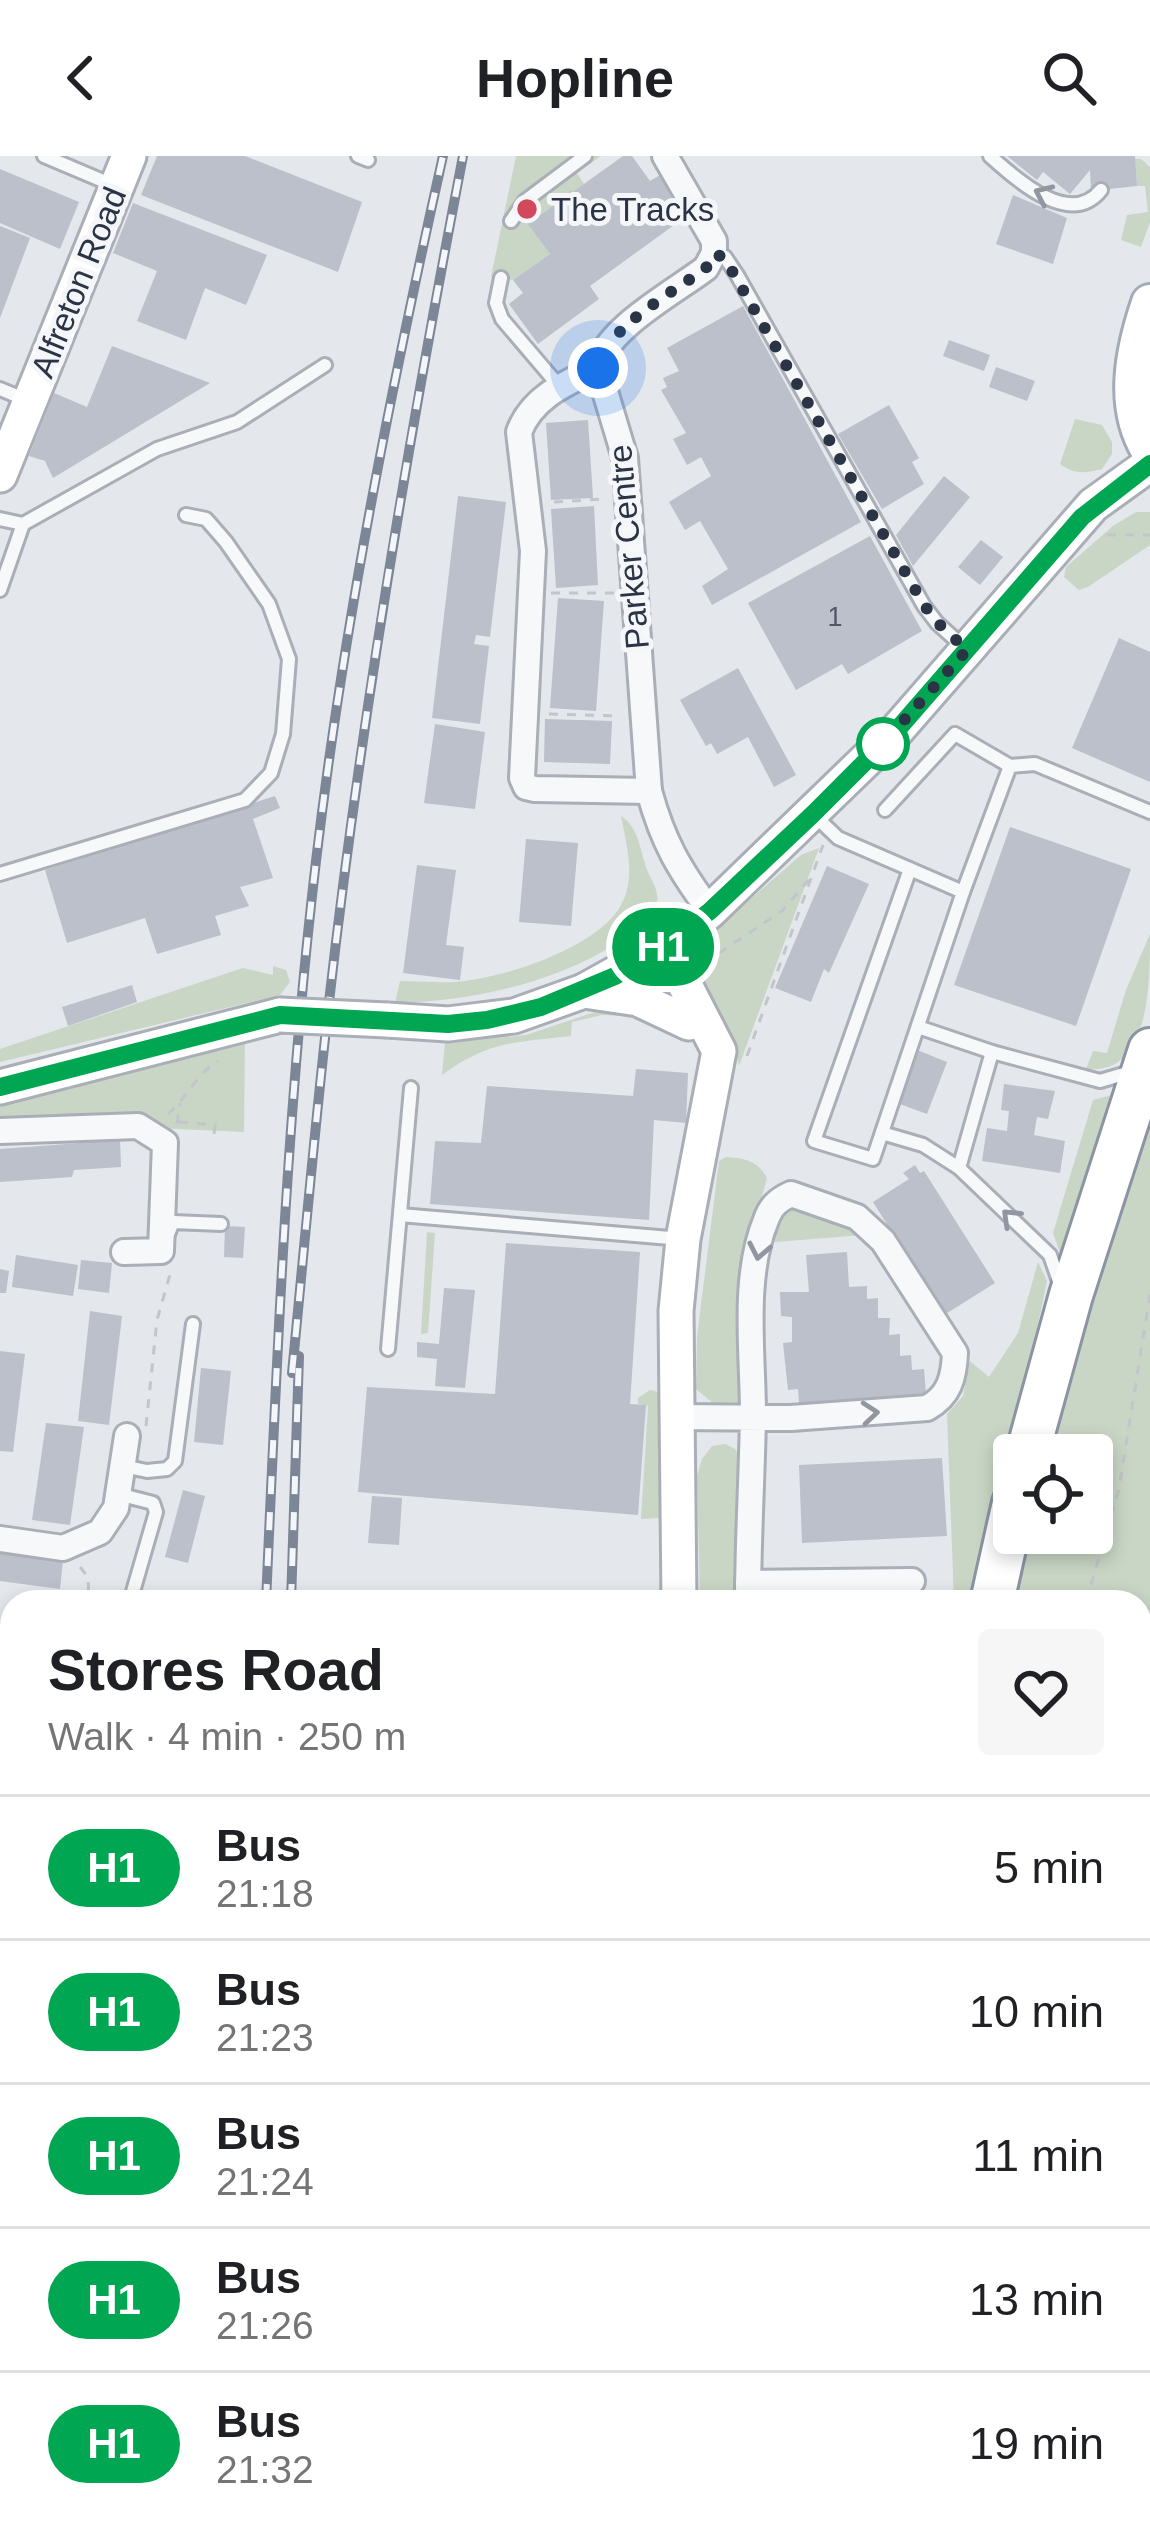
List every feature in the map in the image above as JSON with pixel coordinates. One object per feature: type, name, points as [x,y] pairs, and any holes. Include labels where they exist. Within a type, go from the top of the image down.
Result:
[{"type":"highway","points":[[1033,1434],[1147,1058]]},
{"type":"highway","points":[[995,1590],[1003,1554]]},
{"type":"main road","points":[[1150,303],[1133,372],[1140,435],[1150,451]]},
{"type":"street","points":[[649,791],[526,787],[522,778],[532,551],[519,432],[525,417],[559,386],[598,368],[599,357],[617,334],[706,268],[713,241],[664,156]]},
{"type":"street","name":"Alfreton Road","points":[[0,475],[15,395],[122,171]]},
{"type":"street","name":"Parker Centre","points":[[598,368],[623,444],[630,497],[649,791],[661,836],[710,911]]},
{"type":"street","points":[[0,1087],[280,1015],[448,1024],[514,1016],[584,991],[657,951],[710,911],[897,730],[1082,517],[1150,464]]},
{"type":"street","points":[[657,951],[716,1040],[716,1078],[683,1239],[676,1311],[679,1590]]},
{"type":"street","points":[[657,951],[716,1078]]},
{"type":"street","points":[[584,991],[638,999],[689,1023]]},
{"type":"street","points":[[0,1131],[138,1126],[165,1143],[161,1251],[124,1252]]},
{"type":"street","points":[[675,1417],[753,1415],[791,1418],[927,1408],[948,1390],[955,1353],[883,1241],[857,1217],[791,1194],[777,1200],[765,1221],[755,1266],[753,1415],[748,1590]]},
{"type":"street","points":[[0,1539],[63,1547],[100,1532],[116,1508],[128,1436]]},
{"type":"street","points":[[789,1590],[912,1581]]},
{"type":"lane","points":[[44,156],[122,171]]},
{"type":"lane","points":[[511,221],[525,201],[585,156]]},
{"type":"lane","points":[[990,156],[1024,186],[1069,206],[1090,202],[1101,190]]},
{"type":"lane","points":[[713,254],[724,257],[737,275],[924,605],[967,650]]},
{"type":"lane","points":[[501,278],[496,303],[502,319],[559,386]]},
{"type":"lane","points":[[0,519],[23,524],[158,449],[237,422],[325,364]]},
{"type":"lane","points":[[0,874],[245,800],[271,773],[283,734],[290,659],[269,604],[226,542],[206,519],[186,515]]},
{"type":"lane","points":[[0,590],[23,524]]},
{"type":"lane","points":[[885,810],[956,734],[1010,766],[1035,764],[1150,812]]},
{"type":"lane","points":[[910,869],[814,1141],[873,1159],[1010,766]]},
{"type":"lane","points":[[813,814],[838,838],[963,892]]},
{"type":"lane","points":[[918,1027],[1100,1082],[1121,1078],[1147,1058]]},
{"type":"lane","points":[[959,1168],[992,1052]]},
{"type":"lane","points":[[388,1349],[411,1088]]},
{"type":"lane","points":[[882,1133],[923,1145],[959,1168],[1050,1255],[1066,1314]]},
{"type":"lane","points":[[400,1215],[683,1239]]},
{"type":"lane","points":[[161,1251],[173,1222],[221,1224]]},
{"type":"lane","points":[[123,1466],[147,1471],[167,1469],[175,1461],[193,1324]]},
{"type":"lane","points":[[118,1494],[153,1503],[156,1512],[133,1590]]},
{"type":"path","points":[[571,193],[589,218],[608,206]]},
{"type":"path","points":[[527,504],[630,497]]},
{"type":"path","points":[[1082,517],[1104,534],[1150,535]]},
{"type":"path","points":[[532,592],[634,593]]},
{"type":"path","points":[[526,714],[643,717]]},
{"type":"path","points":[[716,1078],[741,1071],[815,872],[825,837],[813,814]]},
{"type":"path","points":[[692,970],[782,910],[815,872]]},
{"type":"path","points":[[149,1132],[180,1103],[200,1073],[228,1054]]},
{"type":"path","points":[[177,1122],[215,1125],[214,1134]]},
{"type":"path","points":[[128,1436],[146,1434],[157,1320],[174,1261],[173,1222]]},
{"type":"path","points":[[1090,1590],[1119,1489],[1150,1294]]},
{"type":"path","points":[[63,1547],[88,1577],[89,1590]]},
{"type":"green space","name":"The Tracks","points":[[516,156],[601,156],[577,173],[584,184],[529,224],[550,254],[513,280],[491,277]]},
{"type":"green space","points":[[1135,159],[1150,167],[1150,222],[1141,247],[1121,240],[1127,215],[1148,212],[1145,186],[1137,186]]},
{"type":"green space","points":[[1075,419],[1102,425],[1112,442],[1112,454],[1102,469],[1080,472],[1060,464]]},
{"type":"green space","points":[[1136,512],[1150,512],[1150,545],[1088,587],[1079,590],[1064,577],[1066,567]]},
{"type":"green space","points":[[621,816],[636,834],[657,893],[653,914],[640,929],[591,958],[538,980],[453,999],[395,1003],[400,981],[455,982],[499,974],[550,957],[597,931],[613,916],[627,889]]},
{"type":"green space","points":[[819,848],[739,1066],[735,1048],[693,965],[700,943],[801,855]]},
{"type":"green space","points":[[1150,934],[1147,1001],[1134,1043],[1123,1058],[1107,1067],[1086,1069],[1093,1051],[1107,1053]]},
{"type":"green space","points":[[273,966],[286,970],[290,982],[280,995],[0,1062],[0,1049],[243,968],[273,975]]},
{"type":"green space","points":[[598,1011],[626,1016],[602,1015],[572,1022],[571,1036],[489,1049],[442,1075],[445,1043],[526,1035]]},
{"type":"green space","points":[[245,1039],[244,1132],[0,1121],[0,1099]]},
{"type":"green space","points":[[1120,1093],[1065,1267],[1053,1233],[1093,1100]]},
{"type":"green space","points":[[1150,1106],[1150,1590],[1015,1590],[1025,1554],[1113,1554],[1113,1434],[1057,1434],[1125,1173]]},
{"type":"green space","points":[[726,1157],[750,1162],[767,1178],[749,1243],[740,1405],[720,1409],[696,1389],[697,1337],[719,1161]]},
{"type":"green space","points":[[794,1207],[846,1220],[864,1235],[775,1242],[779,1221]]},
{"type":"green space","points":[[427,1232],[435,1233],[428,1333],[421,1334]]},
{"type":"green space","points":[[1038,1262],[1047,1281],[1015,1434],[993,1434],[993,1540],[983,1590],[954,1590],[947,1414],[963,1396],[970,1361],[989,1377],[1018,1333]]},
{"type":"green space","points":[[650,1390],[658,1392],[660,1518],[641,1519],[648,1406],[638,1404],[638,1398]]},
{"type":"green space","points":[[725,1444],[735,1449],[743,1462],[737,1590],[700,1590],[697,1476],[712,1446]]},
{"type":"building","points":[[157,156],[245,156],[362,202],[338,272],[141,195]]},
{"type":"building","points":[[623,156],[632,156],[650,181],[660,175],[678,198],[669,204],[681,220],[590,286],[599,299],[538,344],[509,304],[523,293],[513,280],[550,254],[528,224]]},
{"type":"building","points":[[1007,156],[1135,156],[1137,186],[1091,191],[1090,170],[1070,194],[1043,172],[1037,180]]},
{"type":"building","points":[[0,169],[79,202],[60,249],[0,223]]},
{"type":"building","points":[[1013,195],[1067,218],[1053,264],[996,244]]},
{"type":"building","points":[[133,203],[267,255],[246,305],[205,288],[186,340],[137,321],[157,271],[113,253]]},
{"type":"building","points":[[0,226],[30,238],[0,318]]},
{"type":"building","points":[[743,306],[861,522],[712,605],[702,586],[728,569],[700,521],[685,530],[669,502],[711,476],[701,457],[687,465],[673,439],[686,433],[661,390],[667,387],[663,378],[679,371],[667,348]]},
{"type":"building","points":[[949,340],[990,355],[984,371],[943,356]]},
{"type":"building","points":[[112,346],[210,383],[53,478],[45,461],[29,456],[54,393],[87,407]]},
{"type":"building","points":[[996,367],[1035,381],[1027,401],[989,387]]},
{"type":"building","points":[[889,405],[919,458],[912,462],[924,484],[882,509],[838,434]]},
{"type":"building","points":[[588,420],[593,498],[551,500],[546,423]]},
{"type":"building","points":[[944,476],[970,497],[913,566],[896,535]]},
{"type":"building","points":[[458,496],[506,502],[490,637],[476,635],[474,644],[489,646],[480,724],[432,718]]},
{"type":"building","points":[[594,506],[598,585],[556,588],[551,509]]},
{"type":"building","points":[[870,536],[922,631],[848,674],[842,664],[796,690],[748,603]]},
{"type":"building","points":[[981,540],[1003,557],[980,585],[958,567]]},
{"type":"building","points":[[558,598],[604,601],[596,711],[550,708]]},
{"type":"building","points":[[1119,638],[1150,652],[1150,782],[1072,748]]},
{"type":"building","points":[[738,668],[796,775],[774,787],[748,737],[717,754],[711,743],[706,746],[680,700]]},
{"type":"building","points":[[545,719],[612,721],[610,764],[544,762]]},
{"type":"building","points":[[435,724],[485,732],[475,809],[424,803]]},
{"type":"building","points":[[275,796],[280,808],[253,819],[273,878],[240,887],[249,906],[215,916],[221,935],[157,954],[145,918],[67,943],[45,870]]},
{"type":"building","points":[[1010,827],[1131,869],[1076,1026],[954,985]]},
{"type":"building","points":[[526,839],[578,843],[571,926],[519,922]]},
{"type":"building","points":[[417,865],[456,870],[446,945],[464,947],[460,980],[403,973]]},
{"type":"building","points":[[827,866],[869,884],[811,1002],[775,988]]},
{"type":"building","points":[[132,985],[137,1002],[68,1026],[62,1007]]},
{"type":"building","points":[[917,1050],[947,1062],[927,1114],[897,1103]]},
{"type":"building","points":[[636,1069],[688,1073],[686,1123],[654,1120],[649,1220],[430,1204],[435,1141],[481,1143],[487,1086],[633,1096]]},
{"type":"building","points":[[1004,1084],[1055,1091],[1048,1119],[1037,1117],[1034,1135],[1065,1141],[1060,1173],[982,1161],[987,1128],[1007,1131],[1009,1111],[1001,1110]]},
{"type":"building","points":[[120,1140],[121,1167],[74,1170],[72,1177],[0,1182],[0,1149]]},
{"type":"building","points":[[915,1165],[920,1173],[924,1171],[995,1283],[944,1315],[873,1202],[909,1179],[903,1173]]},
{"type":"building","points":[[225,1226],[245,1227],[243,1258],[224,1257]]},
{"type":"building","points":[[506,1243],[640,1252],[630,1404],[646,1405],[638,1515],[358,1492],[367,1387],[495,1394]]},
{"type":"building","points":[[847,1252],[849,1287],[867,1286],[867,1299],[878,1298],[878,1318],[890,1318],[889,1335],[900,1334],[900,1356],[911,1355],[912,1370],[924,1369],[926,1394],[799,1403],[798,1389],[788,1390],[783,1343],[792,1342],[792,1317],[781,1316],[780,1292],[809,1292],[806,1255]]},
{"type":"building","points":[[16,1255],[78,1265],[73,1296],[12,1287]]},
{"type":"building","points":[[81,1260],[112,1263],[109,1293],[78,1289]]},
{"type":"building","points":[[0,1269],[9,1271],[6,1293],[0,1293]]},
{"type":"building","points":[[444,1288],[475,1290],[465,1388],[435,1386],[437,1359],[417,1357],[417,1342],[439,1344]]},
{"type":"building","points":[[90,1311],[122,1316],[109,1425],[78,1421]]},
{"type":"building","points":[[0,1351],[25,1354],[13,1452],[0,1451]]},
{"type":"building","points":[[201,1368],[231,1371],[223,1445],[194,1442]]},
{"type":"building","points":[[46,1423],[84,1427],[70,1525],[32,1520]]},
{"type":"building","points":[[942,1458],[947,1536],[802,1543],[799,1465]]},
{"type":"building","points":[[183,1490],[205,1496],[188,1563],[165,1557]]},
{"type":"building","points":[[372,1496],[402,1498],[399,1545],[368,1543]]},
{"type":"building","points":[[0,1553],[63,1561],[60,1589],[0,1581]]},
{"type":"railway","points":[[267,1590],[290,1138],[316,861],[370,507],[443,156]]},
{"type":"railway","points":[[292,1373],[356,789],[405,472],[463,156]]},
{"type":"railway","points":[[291,1590],[299,1356]]},
{"type":"bus line","name":"H1","points":[[0,1087],[293,1013],[448,1024],[514,1016],[615,976],[710,911],[813,814],[897,730],[1093,505],[1150,464]]},
{"type":"place","name":"The Tracks","points":[[527,209]]},
{"type":"route","points":[[598,368],[599,357],[617,334],[706,268],[713,254],[724,257],[924,605],[967,650],[879,748],[883,744]]}]
